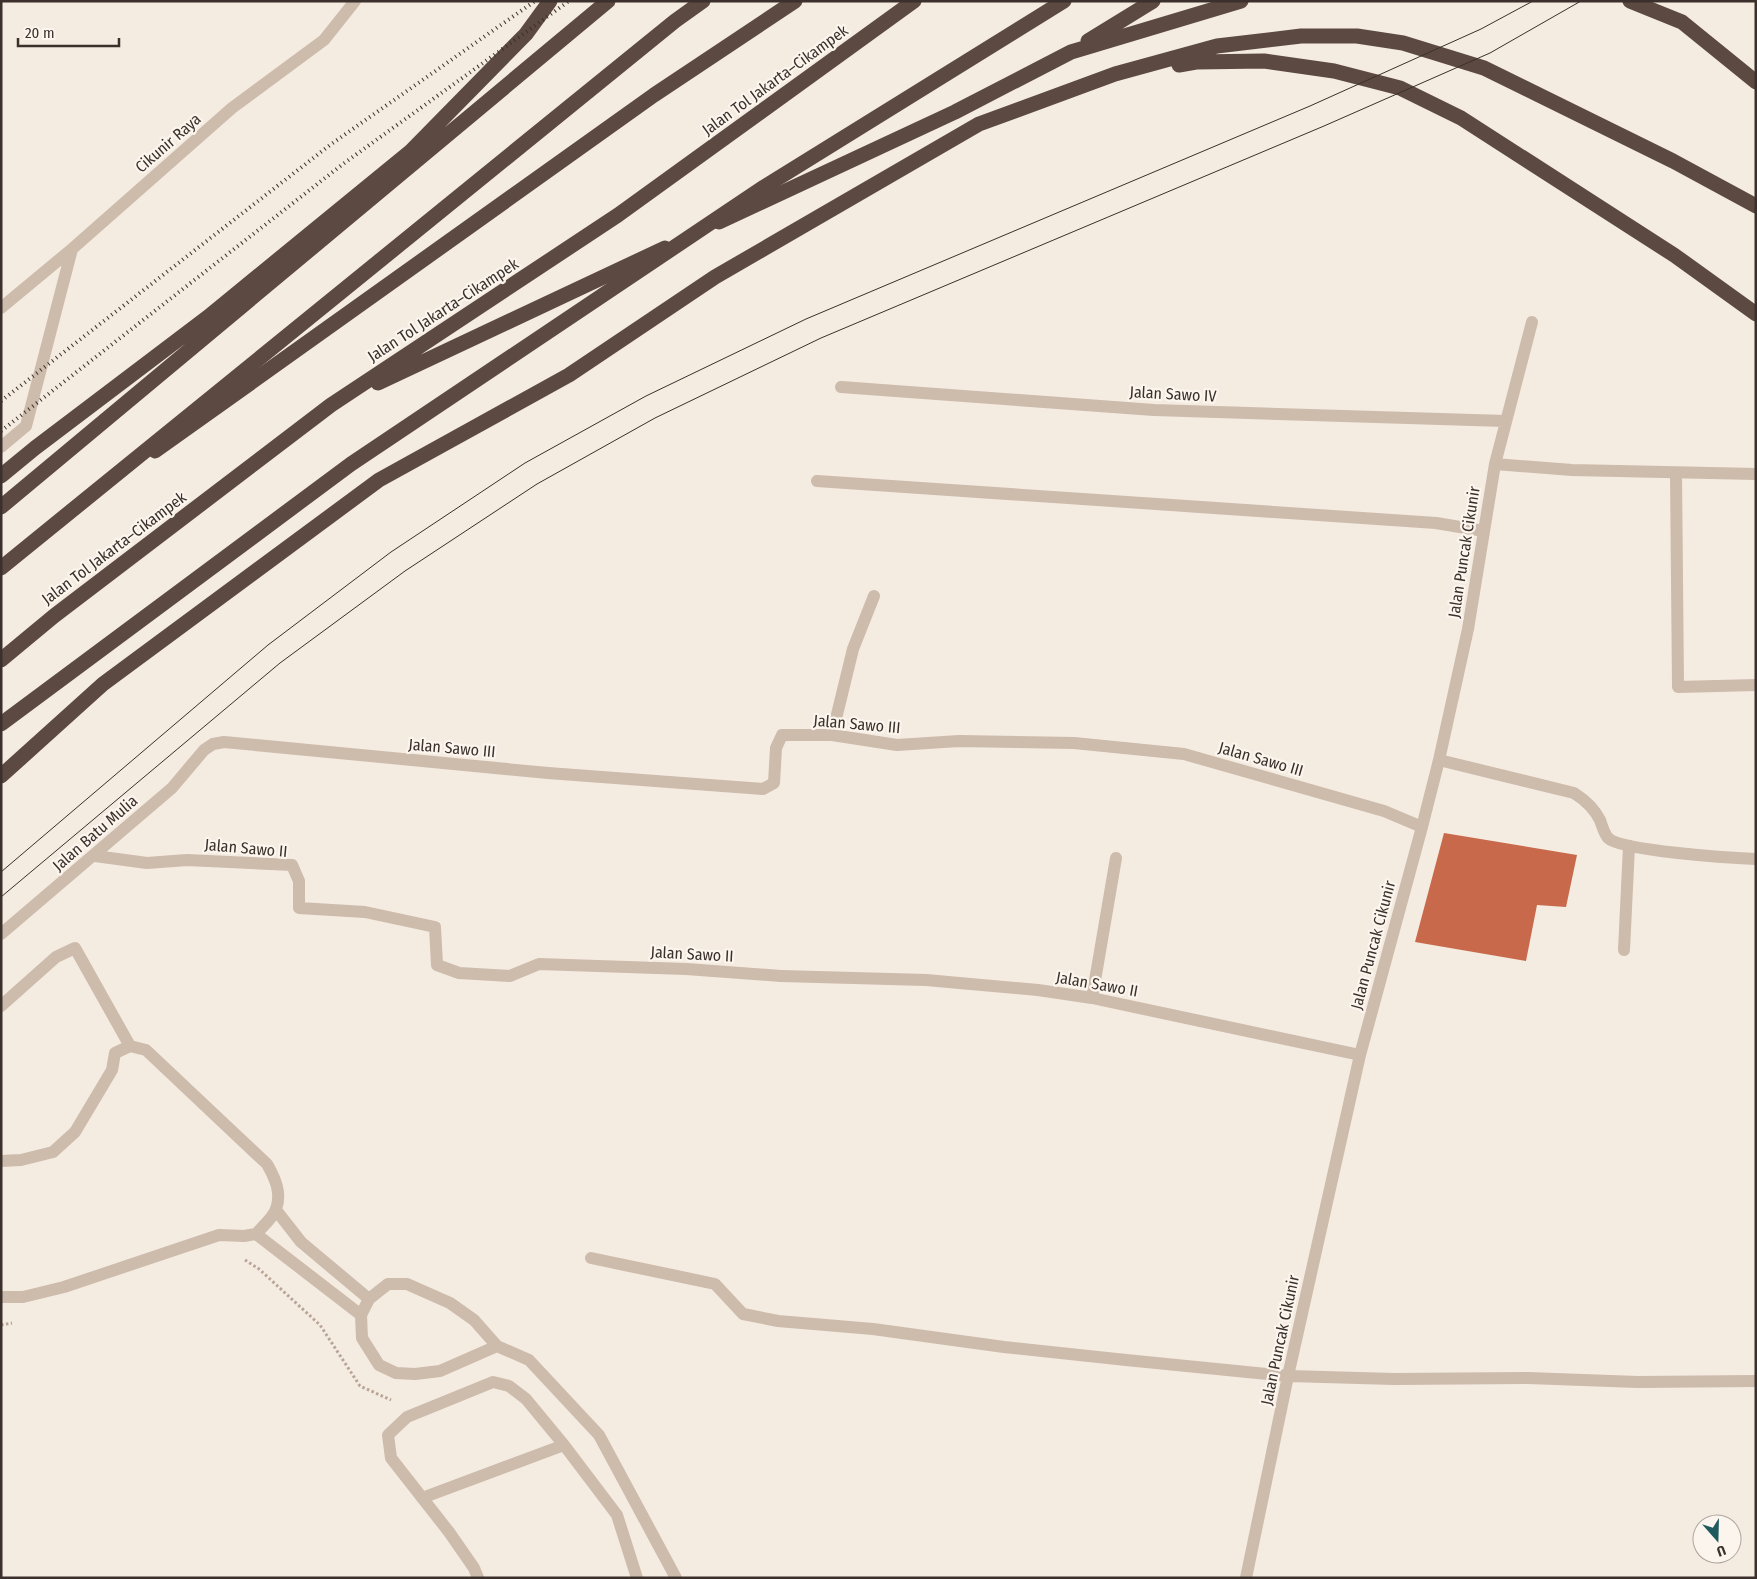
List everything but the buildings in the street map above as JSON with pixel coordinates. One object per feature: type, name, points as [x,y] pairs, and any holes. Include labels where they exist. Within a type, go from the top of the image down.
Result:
[{"type":"highway","points":[[1,476],[208,317],[411,151],[526,34],[550,1]]},
{"type":"highway","points":[[1,507],[608,1]]},
{"type":"highway","points":[[1,568],[703,1]]},
{"type":"highway","points":[[1,561],[654,95],[795,1]]},
{"type":"highway","name":"Jalan Tol Jakarta–Cikampek","points":[[1,660],[54,616],[331,405],[618,215],[914,1]]},
{"type":"highway","points":[[1,724],[351,464],[764,187],[1064,1]]},
{"type":"highway","points":[[331,405],[954,112],[1070,52],[1153,1]]},
{"type":"highway","points":[[1070,52],[1241,1]]},
{"type":"highway","points":[[1630,1],[1682,22],[1756,82]]},
{"type":"highway","points":[[1,776],[104,684],[379,480],[569,375],[715,277],[979,124],[1115,74],[1217,46],[1301,36],[1357,36],[1404,43],[1484,68],[1673,161],[1756,206]]},
{"type":"highway","points":[[1115,74],[1196,62],[1264,61],[1334,71],[1400,88],[1461,118],[1674,255],[1756,314]]},
{"type":"street","name":"Cikunir Raya","points":[[1,308],[72,249],[232,108],[324,40],[354,1]]},
{"type":"street","points":[[1,447],[26,426],[72,249]]},
{"type":"street","name":"Jalan Puncak Cikunir","points":[[1246,1578],[1288,1376],[1360,1055],[1439,760],[1468,629],[1495,464],[1532,322]]},
{"type":"street","name":"Jalan Sawo IV","points":[[840,387],[1154,410],[1505,421]]},
{"type":"street","points":[[1495,464],[1572,470],[1756,474]]},
{"type":"street","points":[[1676,473],[1678,687],[1756,685]]},
{"type":"street","points":[[817,481],[1427,522],[1484,531]]},
{"type":"street","points":[[832,735],[853,648],[874,596]]},
{"type":"street","name":"Jalan Sawo III","points":[[204,750],[213,744],[224,742],[548,773],[763,789],[774,783],[776,748],[782,735],[832,735],[897,745],[959,741],[1074,743],[1184,754],[1384,811],[1422,827]]},
{"type":"street","name":"Jalan Batu Mulia","points":[[1,934],[95,856],[172,788],[204,750]]},
{"type":"street","points":[[1439,760],[1574,792],[1594,810],[1612,841],[1628,846],[1679,853],[1756,860]]},
{"type":"street","points":[[1624,950],[1628,846]]},
{"type":"street","name":"Jalan Sawo II","points":[[95,856],[147,863],[187,860],[292,865],[299,881],[299,908],[366,912],[435,927],[437,965],[459,973],[510,976],[539,964],[686,969],[781,976],[926,980],[1038,990],[1092,998],[1360,1055]]},
{"type":"street","points":[[1092,998],[1116,858]]},
{"type":"street","points":[[1,1006],[56,957],[75,948],[130,1046]]},
{"type":"street","points":[[1,1161],[21,1160],[53,1152],[75,1132],[112,1070],[115,1053],[130,1046],[146,1050],[267,1164],[275,1177],[279,1193],[276,1210],[256,1234],[244,1236],[219,1235],[64,1287],[23,1296],[1,1297]]},
{"type":"street","points":[[276,1210],[301,1242],[369,1299]]},
{"type":"street","points":[[256,1234],[361,1316]]},
{"type":"street","points":[[591,1258],[715,1284],[743,1314],[778,1321],[873,1329],[1013,1348],[1288,1376],[1394,1379],[1528,1378],[1638,1382],[1756,1381]]},
{"type":"street","points":[[497,1346],[440,1371],[414,1374],[396,1373],[379,1365],[370,1352],[362,1338],[361,1316],[369,1299],[388,1284],[407,1284],[450,1303],[474,1320],[497,1346],[529,1360],[599,1435],[676,1578]]},
{"type":"street","points":[[478,1578],[474,1568],[449,1532],[391,1458],[388,1435],[407,1417],[493,1382],[509,1386],[526,1399],[564,1445],[617,1516],[634,1577]]},
{"type":"street","points":[[422,1498],[564,1445]]},
{"type":"tram line","points":[[1,872],[268,645],[391,552],[525,463],[646,396],[806,319],[1310,106],[1481,29],[1533,1]]},
{"type":"tram line","points":[[1,897],[280,663],[405,571],[537,484],[655,418],[821,338],[1324,126],[1490,53],[1581,1]]},
{"type":"railway","points":[[1,401],[330,145],[535,1]]},
{"type":"railway","points":[[1,431],[343,164],[569,1]]}]
